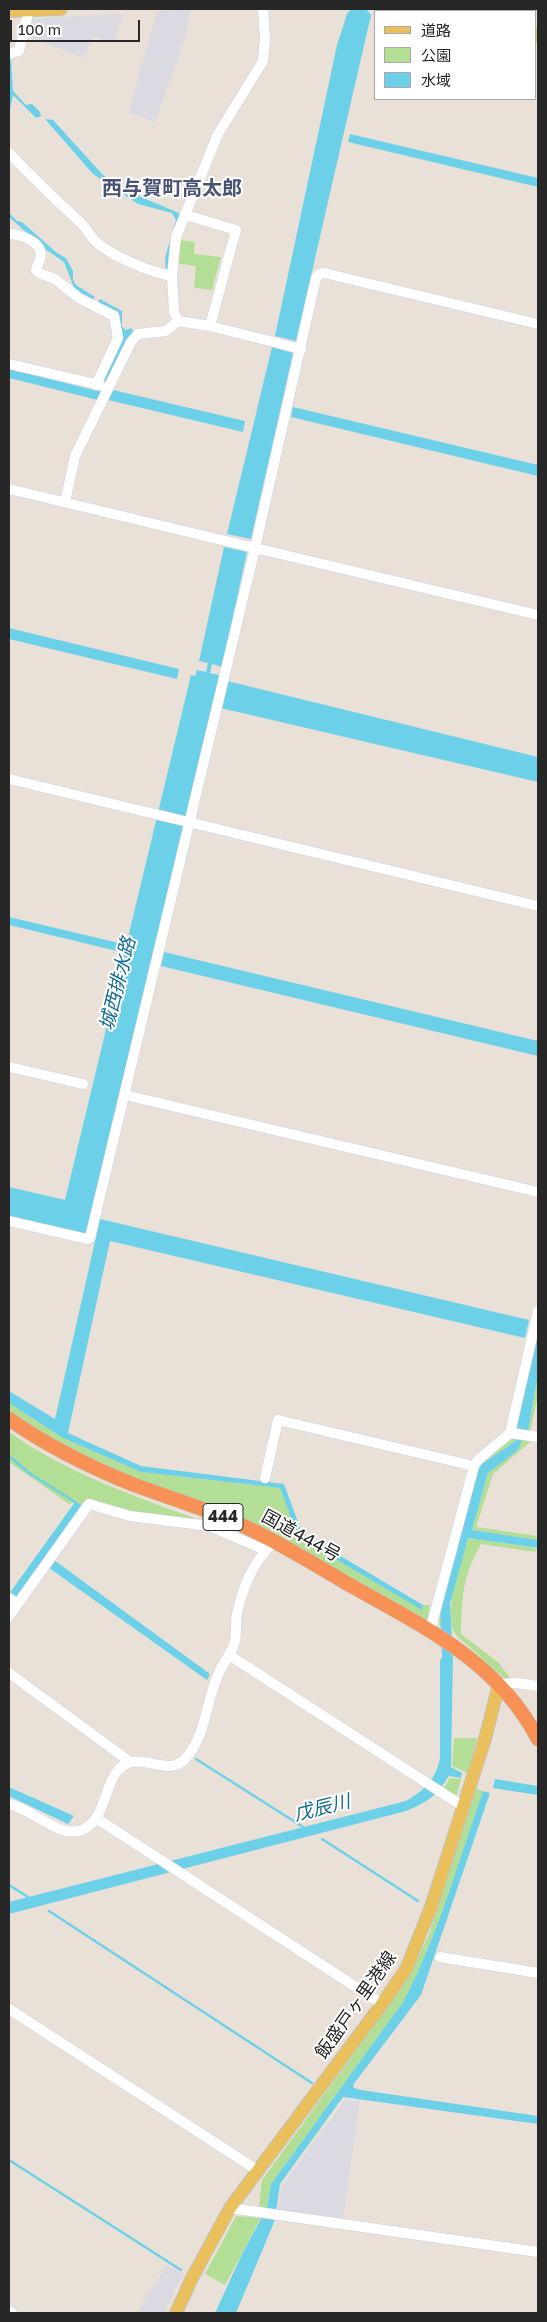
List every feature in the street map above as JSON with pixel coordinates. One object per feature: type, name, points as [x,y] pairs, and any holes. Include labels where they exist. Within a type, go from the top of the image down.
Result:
[{"type":"highway","name":"国道444号","points":[[9,1419],[26,1431],[83,1462],[132,1484],[228,1520],[270,1546],[430,1631],[463,1652],[499,1684],[518,1707],[538,1739]]},
{"type":"main road","points":[[9,11],[61,9]]},
{"type":"main road","name":"飯盛戸ヶ里港線","points":[[176,2313],[192,2278],[230,2208],[406,1969],[416,1946],[464,1807],[499,1684]]},
{"type":"street","points":[[178,321],[174,312],[172,276],[176,237],[218,134],[262,61],[265,38],[263,9]]},
{"type":"street","points":[[9,54],[19,51],[29,10]]},
{"type":"street","points":[[9,153],[62,207],[82,224],[96,241],[108,250],[137,264],[172,276]]},
{"type":"street","points":[[186,215],[236,230],[210,326]]},
{"type":"street","points":[[9,234],[27,238],[38,247],[41,254],[36,270],[38,273],[55,279],[80,298],[114,316],[118,338],[96,384]]},
{"type":"street","points":[[9,1221],[87,1239],[90,1238],[188,822],[217,711],[316,278],[319,274],[324,273],[538,324]]},
{"type":"street","points":[[65,502],[75,456],[131,342],[138,334],[166,331],[178,321],[210,326],[300,348]]},
{"type":"street","points":[[9,364],[108,387]]},
{"type":"street","points":[[9,488],[538,615]]},
{"type":"street","points":[[9,780],[538,906]]},
{"type":"street","points":[[9,1067],[83,1084]]},
{"type":"street","points":[[125,1094],[538,1192]]},
{"type":"street","points":[[430,1631],[474,1466],[478,1460],[510,1433],[538,1311]]},
{"type":"street","points":[[265,1478],[278,1420],[474,1466]]},
{"type":"street","points":[[510,1433],[538,1437]]},
{"type":"street","points":[[9,1616],[13,1601],[89,1504],[130,1516],[209,1526],[270,1546],[247,1576],[236,1616],[235,1640],[218,1675],[203,1723],[192,1748],[184,1760],[173,1766],[129,1761],[9,1673]]},
{"type":"street","points":[[229,1655],[464,1807]]},
{"type":"street","points":[[499,1684],[517,1683],[538,1686]]},
{"type":"street","points":[[9,1804],[65,1831],[79,1831],[96,1818],[113,1777],[129,1761]]},
{"type":"street","points":[[96,1818],[382,2004]]},
{"type":"street","points":[[440,1957],[538,1973]]},
{"type":"street","points":[[9,2009],[257,2170]]},
{"type":"street","points":[[230,2208],[538,2252]]},
{"type":"shaded area","points":[[191,9],[184,41],[155,122],[128,113],[157,11]]},
{"type":"shaded area","points":[[123,14],[114,41],[92,37],[85,58],[26,36],[29,19]]},
{"type":"shaded area","points":[[345,2100],[360,2101],[343,2219],[279,2210],[281,2187]]},
{"type":"shaded area","points":[[167,2265],[183,2274],[164,2313],[136,2313]]},
{"type":"green space","points":[[179,240],[195,242],[194,254],[221,257],[212,290],[194,288],[196,266],[174,263]]},
{"type":"green space","points":[[537,1322],[528,1431],[538,1375],[538,1395],[530,1433],[513,1430]]},
{"type":"green space","points":[[9,1403],[63,1438],[141,1472],[280,1488],[298,1537],[422,1609],[423,1605],[430,1605],[427,1623],[67,1446],[37,1430],[9,1411]]},
{"type":"green space","points":[[9,1432],[32,1447],[79,1472],[129,1494],[205,1522],[134,1512],[89,1500],[82,1504],[75,1502],[69,1504],[9,1462]]},
{"type":"green space","points":[[515,1437],[528,1439],[530,1442],[493,1474],[476,1527],[537,1536],[536,1540],[472,1530],[488,1473],[518,1450],[521,1440],[517,1440],[479,1466],[440,1601],[442,1629],[440,1627],[438,1602],[478,1464]]},
{"type":"green space","points":[[468,1538],[535,1548],[536,1552],[481,1544],[470,1567],[464,1588],[461,1634],[499,1663],[510,1678],[504,1678],[456,1635],[452,1625],[451,1614],[454,1587]]},
{"type":"green space","points":[[454,1738],[477,1738],[468,1773],[452,1766]]},
{"type":"green space","points":[[450,1778],[461,1779],[456,1798],[443,1790]]},
{"type":"green space","points":[[476,1789],[483,1791],[447,1898],[427,1951],[403,2002],[271,2184],[267,2208],[259,2206],[262,2180],[403,1986],[428,1937]]},
{"type":"green space","points":[[236,2216],[261,2218],[225,2285],[205,2274]]},
{"type":"water","points":[[351,9],[366,9],[371,15],[296,341],[275,336],[337,45],[347,14]]},
{"type":"water","points":[[11,59],[13,91],[26,105],[32,104],[40,112],[41,116],[36,118],[13,95],[9,115],[9,60]]},
{"type":"water","points":[[45,119],[53,120],[103,175],[127,191],[179,213],[181,218],[169,271],[166,271],[165,258],[176,220],[172,213],[138,204],[93,174]]},
{"type":"water","points":[[350,134],[538,178],[538,187],[348,142]]},
{"type":"water","points":[[9,213],[57,253],[66,258],[73,271],[73,280],[76,285],[95,297],[92,300],[75,290],[64,262],[45,249],[9,217]]},
{"type":"water","points":[[100,299],[122,311],[122,326],[125,330],[132,328],[133,333],[127,339],[107,382],[102,380],[118,327],[119,312],[97,303]]},
{"type":"water","points":[[272,347],[293,353],[251,539],[227,534]]},
{"type":"water","points":[[9,369],[102,392],[98,400],[9,378]]},
{"type":"water","points":[[113,390],[245,421],[243,432],[108,400]]},
{"type":"water","points":[[293,407],[538,465],[538,476],[291,417]]},
{"type":"water","name":"城西排水路","points":[[224,547],[247,552],[222,667],[212,664],[210,673],[220,675],[219,679],[538,757],[538,782],[212,706],[86,1234],[9,1216],[9,1187],[65,1200],[191,675],[195,676],[197,670],[206,672],[208,663],[199,661]]},
{"type":"water","points":[[9,628],[179,669],[177,679],[9,639]]},
{"type":"water","points":[[9,917],[119,943],[117,951],[9,925]]},
{"type":"water","points":[[164,952],[538,1041],[538,1056],[161,966]]},
{"type":"water","points":[[100,1219],[529,1320],[525,1338],[110,1241],[68,1433],[141,1466],[284,1484],[302,1533],[423,1605],[422,1610],[298,1537],[280,1488],[141,1472],[63,1438],[9,1403],[9,1391],[55,1419]]},
{"type":"water","points":[[538,1326],[538,1375],[528,1431],[519,1430],[517,1423]]},
{"type":"water","points":[[517,1440],[522,1440],[518,1450],[488,1473],[472,1530],[538,1540],[538,1548],[468,1538],[450,1604],[453,1655],[451,1767],[462,1773],[461,1778],[449,1776],[431,1798],[406,1811],[9,1914],[9,1902],[406,1801],[419,1793],[436,1772],[440,1758],[440,1661],[442,1657],[440,1601],[479,1466]]},
{"type":"water","points":[[75,1502],[82,1504],[9,1608],[9,1594]]},
{"type":"water","points":[[54,1560],[210,1674],[207,1680],[49,1568]]},
{"type":"water","points":[[495,1779],[538,1786],[538,1795],[493,1788]]},
{"type":"water","points":[[9,1787],[74,1816],[68,1824],[9,1796]]},
{"type":"water","points":[[483,1791],[490,1793],[421,1995],[353,2085],[354,2088],[361,2090],[538,2116],[538,2124],[343,2097],[280,2184],[275,2220],[236,2313],[215,2313],[243,2252],[267,2208],[271,2184],[403,2002],[437,1925]]},
{"type":"waterway","points":[[9,1456],[29,1473],[75,1502]]},
{"type":"waterway","name":"戊辰川","points":[[196,1759],[303,1827]]},
{"type":"waterway","points":[[322,1839],[418,1901]]},
{"type":"waterway","points":[[9,1885],[28,1897]]},
{"type":"waterway","points":[[49,1911],[312,2083]]},
{"type":"waterway","points":[[9,2160],[181,2270]]},
{"type":"district","name":"西与賀町高太郎","points":[[172,189]]}]
